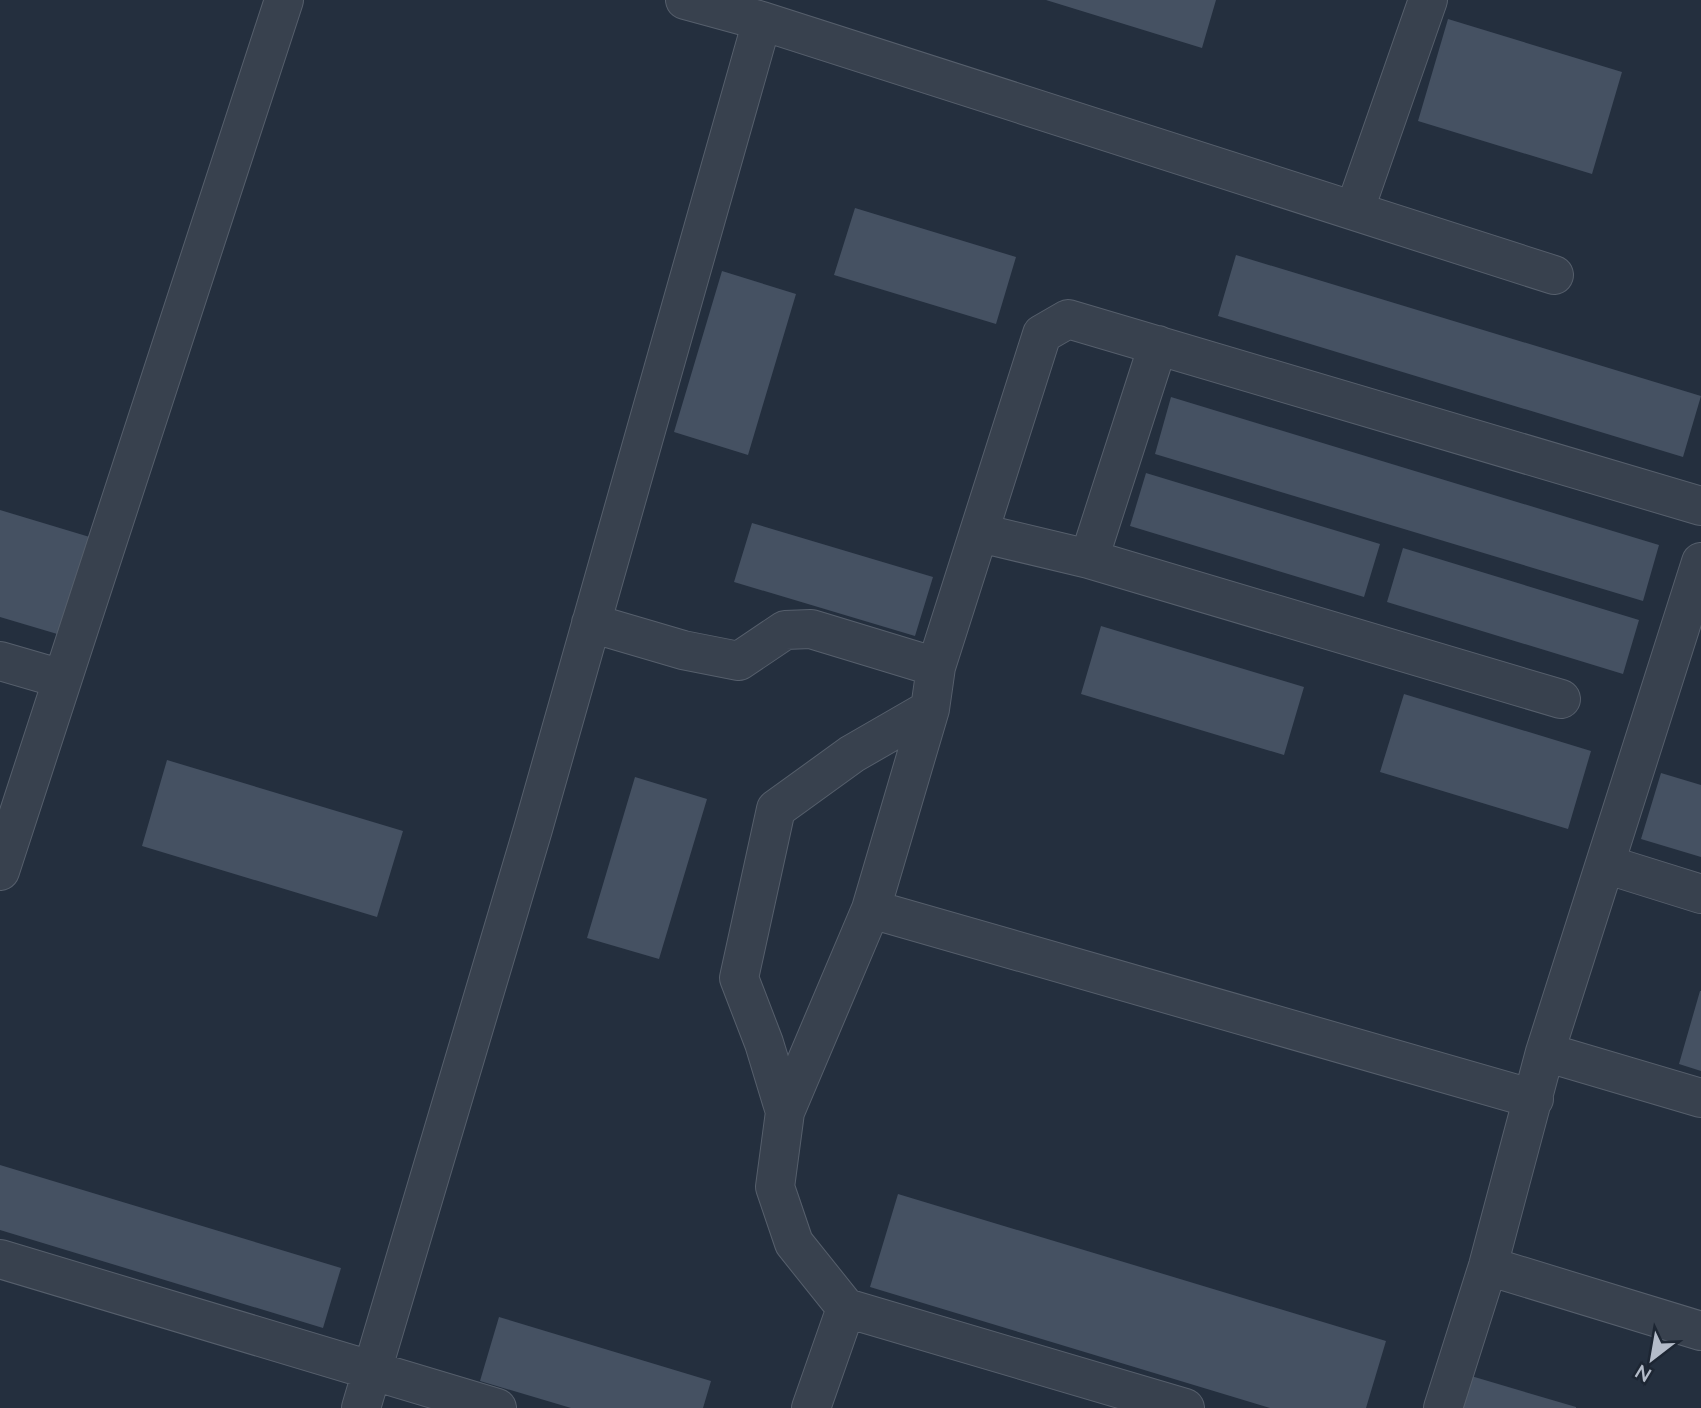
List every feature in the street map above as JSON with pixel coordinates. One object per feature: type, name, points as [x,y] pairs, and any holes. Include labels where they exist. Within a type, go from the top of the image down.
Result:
[{"type":"lane","points":[[0,871],[284,0]]},
{"type":"lane","points":[[685,0],[762,21],[1554,275]]},
{"type":"lane","points":[[1355,209],[1428,0]]},
{"type":"lane","points":[[362,1408],[591,623],[762,21]]},
{"type":"lane","points":[[1185,1408],[846,1308],[794,1243],[775,1187],[785,1112],[871,909],[930,709],[936,667],[1042,334],[1069,319],[1701,506]]},
{"type":"lane","points":[[1089,559],[1158,345]]},
{"type":"lane","points":[[980,533],[1089,559],[1560,699]]},
{"type":"lane","points":[[1443,1408],[1488,1266],[1545,1052],[1701,562]]},
{"type":"lane","points":[[591,623],[683,650],[739,661],[785,630],[811,629],[936,667]]},
{"type":"lane","points":[[0,661],[62,678]]},
{"type":"lane","points":[[785,1112],[764,1043],[739,978],[776,808],[852,754],[930,709]]},
{"type":"lane","points":[[1605,864],[1701,894]]},
{"type":"lane","points":[[871,909],[1534,1099]]},
{"type":"lane","points":[[1545,1052],[1701,1098]]},
{"type":"lane","points":[[0,1259],[497,1408]]},
{"type":"lane","points":[[1488,1266],[1701,1331]]},
{"type":"lane","points":[[811,1408],[846,1308]]},
{"type":"building","points":[[1046,0],[1216,0],[1202,48]]},
{"type":"building","points":[[1448,19],[1622,72],[1592,174],[1418,121]]},
{"type":"building","points":[[855,208],[1016,257],[996,324],[834,275]]},
{"type":"building","points":[[1236,255],[1701,396],[1683,457],[1218,316]]},
{"type":"building","points":[[722,271],[796,294],[748,455],[674,432]]},
{"type":"building","points":[[1171,397],[1659,545],[1643,601],[1155,454]]},
{"type":"building","points":[[1146,473],[1380,544],[1364,597],[1130,526]]},
{"type":"building","points":[[0,510],[93,538],[64,636],[0,617]]},
{"type":"building","points":[[752,523],[933,577],[915,636],[734,582]]},
{"type":"building","points":[[1403,548],[1639,620],[1623,674],[1387,602]]},
{"type":"building","points":[[1101,626],[1304,687],[1284,755],[1081,694]]},
{"type":"building","points":[[1404,694],[1591,751],[1568,829],[1380,772]]},
{"type":"building","points":[[167,760],[403,831],[377,917],[142,846]]},
{"type":"building","points":[[1661,773],[1701,785],[1701,857],[1641,839]]},
{"type":"building","points":[[635,777],[707,799],[659,959],[587,938]]},
{"type":"building","points":[[1701,991],[1701,1071],[1679,1064]]},
{"type":"building","points":[[0,1165],[341,1268],[323,1328],[0,1230]]},
{"type":"building","points":[[898,1194],[1386,1341],[1366,1408],[1270,1408],[870,1287]]},
{"type":"building","points":[[499,1317],[711,1381],[703,1408],[571,1408],[480,1381]]},
{"type":"building","points":[[1461,1373],[1576,1407],[1576,1408],[1450,1408]]}]
